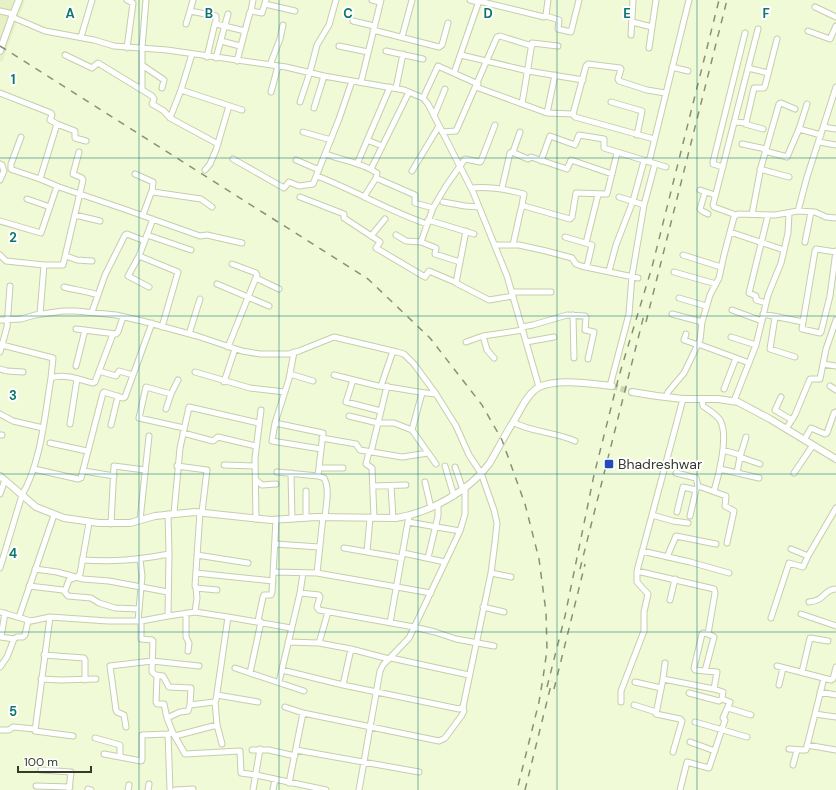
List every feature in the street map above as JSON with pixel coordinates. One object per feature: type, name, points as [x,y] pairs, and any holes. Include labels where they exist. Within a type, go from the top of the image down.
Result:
[{"type":"street","points":[[0,51],[19,0]]},
{"type":"street","points":[[81,38],[92,0]]},
{"type":"street","points":[[127,0],[133,3],[127,48]]},
{"type":"street","points":[[142,90],[142,48],[146,0]]},
{"type":"street","points":[[186,24],[193,0]]},
{"type":"street","points":[[236,61],[253,0]]},
{"type":"street","points":[[300,102],[317,45],[329,25],[336,0]]},
{"type":"street","points":[[361,82],[381,1],[372,0]]},
{"type":"street","points":[[402,37],[412,0]]},
{"type":"street","points":[[470,0],[544,17],[546,16],[558,20],[558,29],[571,32],[579,0]]},
{"type":"street","points":[[546,16],[548,0]]},
{"type":"street","points":[[631,35],[633,0]]},
{"type":"street","points":[[649,48],[656,0]]},
{"type":"street","points":[[609,271],[616,245],[654,139],[689,0]]},
{"type":"street","points":[[454,73],[479,1]]},
{"type":"street","points":[[251,11],[262,12],[265,2],[295,11]]},
{"type":"street","points":[[815,7],[836,17]]},
{"type":"street","points":[[0,11],[50,32],[94,40],[114,46],[167,50],[278,66],[324,76],[396,88],[423,98],[434,116],[471,188],[495,245],[507,276],[539,388]]},
{"type":"street","points":[[190,11],[216,16],[207,56]]},
{"type":"street","points":[[216,58],[228,14]]},
{"type":"street","points":[[353,21],[439,47],[442,45],[448,23]]},
{"type":"street","points":[[632,22],[652,27]]},
{"type":"street","points":[[215,23],[245,31]]},
{"type":"street","points":[[270,65],[280,39],[282,24]]},
{"type":"street","points":[[808,31],[830,39],[836,26]]},
{"type":"street","points":[[758,29],[715,195],[713,204],[714,207],[736,215],[768,215],[798,211],[815,212],[826,217],[836,218]]},
{"type":"street","points":[[723,166],[713,164],[713,162],[745,33]]},
{"type":"street","points":[[442,132],[456,131],[498,36],[532,46]]},
{"type":"street","points":[[745,124],[754,88],[764,87],[777,39]]},
{"type":"street","points":[[221,41],[240,46]]},
{"type":"street","points":[[522,104],[532,46],[534,42],[558,46]]},
{"type":"street","points":[[338,46],[368,52]]},
{"type":"street","points":[[386,51],[423,59]]},
{"type":"street","points":[[170,118],[181,90],[192,54]]},
{"type":"street","points":[[396,88],[403,54]]},
{"type":"street","points":[[65,55],[92,68],[94,68],[98,63],[154,97],[152,105],[164,111],[170,118],[218,144]]},
{"type":"street","points":[[461,55],[528,71],[583,80]]},
{"type":"street","points":[[573,114],[587,65],[590,64],[620,69],[619,80],[647,90],[666,93]]},
{"type":"street","points":[[142,65],[164,80],[162,88]]},
{"type":"street","points":[[271,92],[278,66]]},
{"type":"street","points":[[423,98],[437,66],[454,73],[477,86],[547,113],[573,114],[575,117],[654,139]]},
{"type":"street","points":[[672,67],[688,71]]},
{"type":"street","points":[[748,68],[768,73]]},
{"type":"street","points":[[547,113],[555,75]]},
{"type":"street","points":[[314,108],[324,76]]},
{"type":"street","points":[[233,159],[284,188],[289,182],[298,186],[312,185],[326,154],[352,81]]},
{"type":"street","points":[[358,164],[390,87]]},
{"type":"street","points":[[798,211],[836,87]]},
{"type":"street","points":[[434,116],[445,89]]},
{"type":"street","points":[[181,90],[242,110]]},
{"type":"street","points":[[371,169],[409,92]]},
{"type":"street","points":[[0,93],[51,113],[52,115],[50,120],[75,131],[75,138],[86,141]]},
{"type":"street","points":[[612,102],[642,111],[637,134]]},
{"type":"street","points":[[752,214],[760,169],[780,103],[795,109]]},
{"type":"street","points":[[742,144],[787,158],[807,104]]},
{"type":"street","points":[[205,170],[213,158],[229,106]]},
{"type":"street","points":[[735,122],[763,129]]},
{"type":"street","points":[[40,178],[57,124]]},
{"type":"street","points":[[421,242],[433,208],[459,166],[466,158],[480,162],[495,125]]},
{"type":"street","points":[[412,171],[439,126]]},
{"type":"street","points":[[823,127],[836,129]]},
{"type":"street","points":[[799,129],[821,135]]},
{"type":"street","points":[[303,132],[331,140]]},
{"type":"street","points":[[502,188],[510,153],[513,152],[520,132]]},
{"type":"street","points":[[541,161],[550,136],[575,145],[579,135],[604,139],[603,148],[666,167]]},
{"type":"street","points":[[21,137],[11,164],[11,169],[40,178],[79,194],[200,236],[207,235],[242,244]]},
{"type":"street","points":[[367,140],[382,146]]},
{"type":"street","points":[[819,142],[836,145]]},
{"type":"street","points":[[0,256],[6,261],[44,265],[62,265],[66,256],[83,179],[73,174],[79,152]]},
{"type":"street","points":[[513,152],[528,159],[531,157],[568,169],[571,160],[612,174]]},
{"type":"street","points":[[522,206],[570,219],[572,217],[576,193],[598,195],[607,194],[617,153]]},
{"type":"street","points":[[326,154],[358,164],[377,173],[376,178],[364,197]]},
{"type":"street","points":[[296,160],[319,170]]},
{"type":"street","points":[[0,164],[2,165],[4,171],[0,180]]},
{"type":"street","points":[[409,519],[454,496],[464,489],[480,473],[488,464],[527,399],[539,388],[558,383],[570,382],[611,386],[629,314],[632,276],[644,205],[655,164]]},
{"type":"street","points":[[760,169],[789,177]]},
{"type":"street","points":[[135,174],[153,182],[152,192],[143,216]]},
{"type":"street","points":[[317,176],[396,213],[474,234]]},
{"type":"street","points":[[376,178],[415,195],[415,203],[433,208]]},
{"type":"street","points":[[0,221],[41,233],[57,186]]},
{"type":"street","points":[[471,188],[484,186],[502,188],[524,194],[514,245]]},
{"type":"street","points":[[708,214],[700,209],[702,191],[715,195]]},
{"type":"street","points":[[152,192],[201,200],[212,207]]},
{"type":"street","points":[[586,243],[598,195]]},
{"type":"street","points":[[300,197],[344,214],[344,218],[380,241],[376,248],[425,277],[429,271],[455,282],[489,300],[512,294],[551,292]]},
{"type":"street","points":[[619,197],[644,205]]},
{"type":"street","points":[[27,199],[50,207]]},
{"type":"street","points":[[443,202],[479,207]]},
{"type":"street","points":[[805,242],[811,212]]},
{"type":"street","points":[[734,402],[756,345],[766,303],[781,262],[788,233],[790,213]]},
{"type":"street","points":[[75,215],[100,221]]},
{"type":"street","points":[[666,397],[668,392],[684,373],[700,340],[706,306],[719,278],[730,232],[736,215]]},
{"type":"street","points":[[766,303],[756,300],[756,296],[749,294],[768,215]]},
{"type":"street","points":[[149,287],[128,276],[139,256],[153,219]]},
{"type":"street","points":[[372,236],[385,219]]},
{"type":"street","points":[[455,282],[461,263],[466,231]]},
{"type":"street","points":[[730,232],[784,250]]},
{"type":"street","points":[[92,312],[111,262],[125,235],[127,234],[145,241]]},
{"type":"street","points":[[147,235],[191,250]]},
{"type":"street","points":[[396,235],[406,241],[421,242],[436,248],[435,254],[460,262]]},
{"type":"street","points":[[565,237],[592,246],[587,266]]},
{"type":"street","points":[[495,245],[514,245],[546,251],[572,258],[578,264],[638,278]]},
{"type":"street","points":[[814,251],[836,252],[830,296],[821,332],[803,329],[803,322],[814,251]]},
{"type":"street","points":[[683,255],[721,267]]},
{"type":"street","points":[[66,256],[77,260],[92,261]]},
{"type":"street","points":[[139,256],[178,272],[162,326]]},
{"type":"street","points":[[228,347],[257,275],[256,273],[232,264]]},
{"type":"street","points":[[40,314],[44,265]]},
{"type":"street","points":[[674,272],[716,284]]},
{"type":"street","points":[[256,278],[279,289]]},
{"type":"street","points":[[217,284],[269,306]]},
{"type":"street","points":[[0,352],[8,320],[10,286]]},
{"type":"street","points":[[64,287],[78,291],[83,290],[98,295]]},
{"type":"street","points":[[679,298],[706,306]]},
{"type":"street","points":[[189,334],[200,299]]},
{"type":"street","points":[[732,310],[762,321]]},
{"type":"street","points":[[0,320],[22,319],[40,314],[63,311],[92,312],[152,323],[234,349],[260,354],[289,354],[334,337],[404,354],[414,364],[436,394],[456,426],[469,455],[480,473],[494,510],[497,523],[491,573],[469,676],[463,707],[464,711],[445,738],[441,741],[285,708]]},
{"type":"street","points":[[672,314],[702,322]]},
{"type":"street","points":[[763,314],[803,322]]},
{"type":"street","points":[[466,342],[483,336],[522,328],[567,315],[586,316],[585,330],[594,332],[588,359]]},
{"type":"street","points":[[574,315],[574,358]]},
{"type":"street","points":[[76,329],[113,334],[118,332],[123,317]]},
{"type":"street","points":[[775,317],[770,349],[795,357]]},
{"type":"street","points":[[786,429],[792,420],[810,379],[820,379],[836,320]]},
{"type":"street","points":[[34,469],[78,479],[81,478],[103,393],[104,392],[123,398],[125,397],[152,323]]},
{"type":"street","points":[[76,366],[85,330]]},
{"type":"street","points":[[51,378],[54,376],[94,383],[113,334]]},
{"type":"street","points":[[686,334],[684,340],[749,362]]},
{"type":"street","points":[[483,336],[487,350],[494,358]]},
{"type":"street","points":[[526,342],[554,337]]},
{"type":"street","points":[[731,337],[756,345]]},
{"type":"street","points":[[0,568],[22,495],[34,469],[43,428],[53,358],[2,345]]},
{"type":"street","points":[[224,382],[234,349]]},
{"type":"street","points":[[381,386],[393,351]]},
{"type":"street","points":[[294,352],[290,374],[275,423],[272,440],[273,442],[321,449]]},
{"type":"street","points":[[724,389],[736,358]]},
{"type":"street","points":[[823,364],[836,366]]},
{"type":"street","points":[[0,369],[23,372]]},
{"type":"street","points":[[99,371],[116,376],[119,371],[133,376]]},
{"type":"street","points":[[195,372],[224,382],[250,388],[285,392]]},
{"type":"street","points":[[290,374],[313,381]]},
{"type":"street","points":[[334,375],[381,386],[436,394]]},
{"type":"street","points":[[70,424],[77,379]]},
{"type":"street","points":[[166,410],[171,394],[178,380]]},
{"type":"street","points":[[353,380],[345,401],[381,411]]},
{"type":"street","points":[[367,552],[372,518],[373,486],[372,468],[366,464],[387,386]]},
{"type":"street","points":[[830,386],[836,390]]},
{"type":"street","points":[[171,394],[146,387],[139,418],[213,441],[218,437],[256,446]]},
{"type":"street","points":[[632,392],[645,395],[683,399],[718,399],[734,402],[746,406],[836,459]]},
{"type":"street","points":[[412,430],[422,393]]},
{"type":"street","points":[[111,425],[118,396]]},
{"type":"street","points":[[780,397],[775,410],[792,420]]},
{"type":"street","points":[[621,702],[621,691],[644,629],[644,612],[648,594],[637,582],[642,551],[683,399]]},
{"type":"street","points":[[702,399],[703,406],[718,417],[721,423],[723,450],[714,491]]},
{"type":"street","points":[[168,616],[171,514],[183,431],[188,408],[190,407],[259,423]]},
{"type":"street","points":[[256,519],[255,466],[260,410]]},
{"type":"street","points":[[804,440],[811,428],[826,433],[834,413],[836,412]]},
{"type":"street","points":[[0,414],[13,421],[43,428]]},
{"type":"street","points":[[349,416],[378,423],[394,423],[412,430],[436,464]]},
{"type":"street","points":[[513,422],[563,436],[574,441]]},
{"type":"street","points":[[275,423],[322,432],[318,476]]},
{"type":"street","points":[[140,520],[149,436]]},
{"type":"street","points":[[737,473],[740,456],[746,437]]},
{"type":"street","points":[[322,438],[356,444],[360,450],[402,457],[428,453]]},
{"type":"street","points":[[50,443],[87,451]]},
{"type":"street","points":[[794,473],[813,446]]},
{"type":"street","points":[[723,450],[760,464]]},
{"type":"street","points":[[224,465],[255,466]]},
{"type":"street","points":[[111,524],[115,466],[145,470]]},
{"type":"street","points":[[178,466],[207,470],[197,555],[195,586],[197,598],[195,612]]},
{"type":"street","points":[[445,466],[454,496]]},
{"type":"street","points":[[359,790],[380,671],[383,665],[409,638],[460,531],[465,514],[464,489],[455,467]]},
{"type":"street","points":[[319,468],[343,468]]},
{"type":"street","points":[[720,469],[759,478]]},
{"type":"street","points":[[84,471],[114,476]]},
{"type":"street","points":[[277,472],[318,476],[324,478],[326,484],[324,517],[319,546],[317,573]]},
{"type":"street","points":[[291,473],[292,519]]},
{"type":"street","points":[[676,473],[696,478],[697,488],[690,516]]},
{"type":"street","points":[[3,478],[36,507],[54,515],[89,523],[130,523],[171,514],[201,512],[276,520],[324,517],[409,519],[436,527],[460,531]]},
{"type":"street","points":[[0,494],[3,478]]},
{"type":"street","points":[[256,480],[262,485],[276,484]]},
{"type":"street","points":[[425,482],[430,508]]},
{"type":"street","points":[[373,486],[406,485]]},
{"type":"street","points":[[391,486],[393,518]]},
{"type":"street","points":[[677,512],[683,487],[714,491],[726,496],[725,506],[734,511],[727,543]]},
{"type":"street","points":[[306,491],[306,518]]},
{"type":"street","points":[[428,558],[439,512],[438,504]]},
{"type":"street","points":[[771,618],[789,563],[803,567],[836,508]]},
{"type":"street","points":[[18,616],[54,515]]},
{"type":"street","points":[[652,515],[673,521],[688,523]]},
{"type":"street","points":[[390,623],[409,519]]},
{"type":"street","points":[[250,673],[260,622],[262,597],[264,595],[272,594],[276,520]]},
{"type":"street","points":[[89,523],[80,574],[69,580],[65,591],[67,596],[91,598],[99,603],[115,608],[139,609]]},
{"type":"street","points":[[667,557],[674,537],[676,536],[716,544]]},
{"type":"street","points":[[275,544],[319,546]]},
{"type":"street","points":[[344,548],[367,552],[428,558],[445,562]]},
{"type":"street","points":[[791,549],[808,556]]},
{"type":"street","points":[[642,551],[729,573]]},
{"type":"street","points":[[82,560],[140,560],[169,554]]},
{"type":"street","points":[[197,555],[248,563]]},
{"type":"street","points":[[140,560],[142,576],[139,609],[141,639],[153,641],[152,672],[156,675],[163,676],[169,686],[191,688],[190,705],[188,711],[180,712],[166,718]]},
{"type":"street","points":[[35,569],[85,579],[142,586],[168,592]]},
{"type":"street","points":[[638,571],[714,589],[715,593],[708,634]]},
{"type":"street","points":[[274,572],[317,573],[431,593]]},
{"type":"street","points":[[196,573],[273,581]]},
{"type":"street","points":[[279,682],[300,593],[303,573]]},
{"type":"street","points":[[491,573],[511,577]]},
{"type":"street","points":[[670,600],[675,579]]},
{"type":"street","points":[[29,586],[65,591]]},
{"type":"street","points":[[196,588],[218,590]]},
{"type":"street","points":[[809,602],[818,601],[830,590],[836,589]]},
{"type":"street","points":[[300,593],[319,595],[320,597],[317,608],[328,612],[414,627],[476,643],[494,646]]},
{"type":"street","points":[[483,607],[504,612]]},
{"type":"street","points":[[28,621],[24,636],[14,639],[0,637],[2,613],[18,616],[28,621],[50,617],[108,621],[140,621],[195,612],[228,616],[291,628]]},
{"type":"street","points":[[319,643],[328,612]]},
{"type":"street","points":[[186,613],[186,636],[189,643],[188,651]]},
{"type":"street","points":[[801,614],[836,626]]},
{"type":"street","points":[[222,744],[217,725],[215,701],[228,616]]},
{"type":"street","points":[[35,729],[50,617]]},
{"type":"street","points":[[705,671],[714,636],[703,632],[694,668],[695,670],[705,671],[717,672],[714,689]]},
{"type":"street","points":[[802,672],[810,638],[828,641]]},
{"type":"street","points":[[0,667],[7,657],[14,639]]},
{"type":"street","points":[[288,642],[319,643],[351,649],[469,676]]},
{"type":"street","points":[[343,685],[351,649]]},
{"type":"street","points":[[44,655],[84,658],[85,680]]},
{"type":"street","points":[[126,727],[124,714],[117,712],[116,710],[109,666],[152,661],[198,666]]},
{"type":"street","points":[[656,712],[665,663]]},
{"type":"street","points":[[777,666],[833,679],[836,667]]},
{"type":"street","points":[[235,668],[304,691]]},
{"type":"street","points":[[779,685],[783,668]]},
{"type":"street","points":[[282,670],[343,685],[459,709],[463,707]]},
{"type":"street","points":[[156,675],[156,702],[157,704],[164,704],[166,718],[172,734],[185,754],[240,751],[241,773],[326,790]]},
{"type":"street","points":[[789,748],[806,751],[824,678]]},
{"type":"street","points":[[41,679],[96,679]]},
{"type":"street","points":[[663,679],[724,692],[722,699]]},
{"type":"street","points":[[635,682],[661,688]]},
{"type":"street","points":[[820,692],[836,695]]},
{"type":"street","points":[[680,790],[686,762],[709,768],[723,730],[725,720],[723,717],[730,702],[722,699],[719,701],[689,693]]},
{"type":"street","points":[[217,695],[258,702]]},
{"type":"street","points":[[190,705],[215,701]]},
{"type":"street","points":[[634,706],[656,712],[656,714],[680,719],[682,721],[673,752]]},
{"type":"street","points":[[728,708],[752,715]]},
{"type":"street","points":[[289,783],[303,713]]},
{"type":"street","points":[[815,714],[836,716]]},
{"type":"street","points":[[695,722],[747,737]]},
{"type":"street","points":[[104,754],[142,760],[142,735],[172,734],[217,725]]},
{"type":"street","points":[[0,730],[9,730],[13,727],[35,729],[37,732],[73,736]]},
{"type":"street","points":[[170,790],[172,734]]},
{"type":"street","points":[[95,738],[120,745],[120,757]]},
{"type":"street","points":[[690,742],[715,751]]},
{"type":"street","points":[[808,745],[836,750]]},
{"type":"street","points":[[253,790],[260,749]]},
{"type":"street","points":[[252,750],[269,750],[295,756]]},
{"type":"street","points":[[296,750],[419,772]]},
{"type":"street","points":[[793,765],[797,750]]},
{"type":"street","points":[[36,786],[70,788],[71,772],[41,770]]},
{"type":"street","points":[[273,790],[275,779]]},
{"type":"street","points":[[175,790],[193,789]]},
{"type":"shaded area","points":[[0,0],[25,0],[2,62],[0,61]]},
{"type":"tunnel","points":[[612,386],[632,392]]},
{"type":"railway","points":[[547,687],[565,616],[594,475],[619,376],[652,267],[719,0]]},
{"type":"railway","points":[[646,322],[727,0]]},
{"type":"railway","points":[[0,46],[368,279],[430,338],[482,405],[502,440],[525,504],[539,559],[546,612],[547,650],[543,678],[539,702],[517,790]]},
{"type":"railway","points":[[580,569],[644,315]]},
{"type":"railway","points":[[554,689],[585,564]]},
{"type":"railway","points":[[525,790],[552,681]]},
{"type":"place","name":"Bhadreshwar","points":[[609,464]]}]
